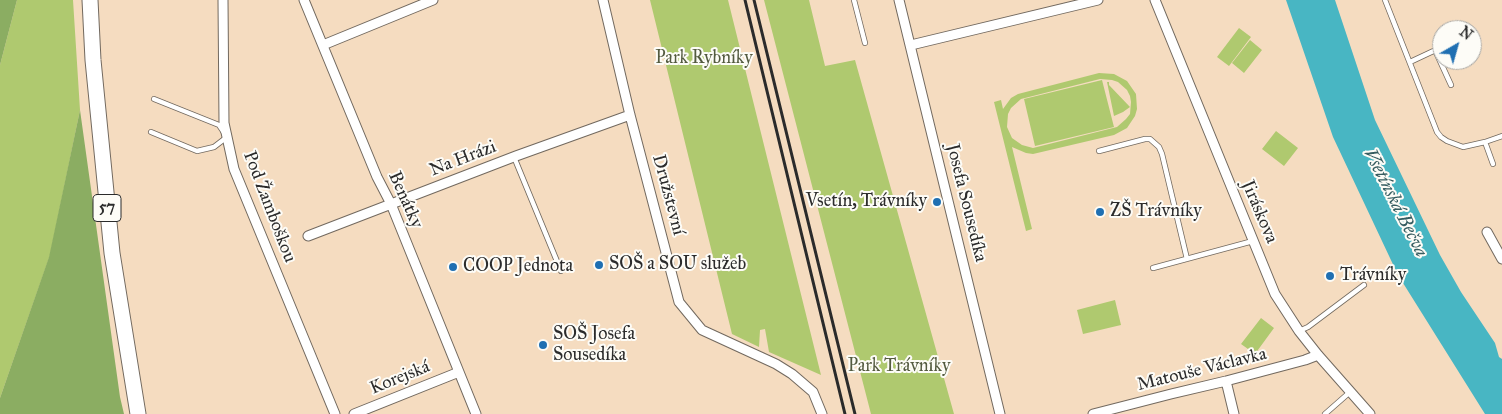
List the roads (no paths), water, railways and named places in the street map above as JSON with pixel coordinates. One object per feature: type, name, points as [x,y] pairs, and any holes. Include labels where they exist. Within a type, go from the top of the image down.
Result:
[{"type":"main road","name":"57","points":[[90,0],[92,60],[112,253],[138,414]]},
{"type":"street","name":"Pod Žamboškou","points":[[222,0],[224,123],[234,169],[335,414]]},
{"type":"street","name":"Benátky","points":[[304,0],[377,177],[391,204],[476,414]]},
{"type":"street","points":[[323,45],[433,0]]},
{"type":"street","name":"Družstevní","points":[[603,0],[630,115],[679,302],[702,330],[776,364],[792,374],[813,392],[822,414]]},
{"type":"street","name":"Josefa Sousedíka","points":[[899,0],[1000,414]]},
{"type":"street","points":[[911,45],[1098,0]]},
{"type":"street","name":"Jiráskova","points":[[1155,0],[1275,294],[1299,331],[1370,414]]},
{"type":"street","name":"Na Hrázi","points":[[308,236],[630,115]]},
{"type":"street","points":[[1487,232],[1502,259]]},
{"type":"street","name":"Matouše Václavka","points":[[1093,414],[1226,381],[1318,355]]},
{"type":"street","name":"Korejská","points":[[354,414],[459,372]]},
{"type":"street","points":[[1226,381],[1234,414]]},
{"type":"lane","points":[[854,0],[864,43]]},
{"type":"lane","points":[[1385,0],[1440,137],[1463,147],[1502,136]]},
{"type":"lane","points":[[1410,62],[1432,51]]},
{"type":"lane","points":[[1445,70],[1452,85]]},
{"type":"lane","points":[[151,132],[197,151],[214,147],[227,137],[219,125],[154,99]]},
{"type":"lane","points":[[1099,151],[1145,139],[1150,139],[1159,147],[1187,259]]},
{"type":"lane","points":[[1485,142],[1493,164]]},
{"type":"lane","points":[[514,157],[561,271]]},
{"type":"lane","points":[[1154,268],[1254,241]]},
{"type":"lane","points":[[1299,331],[1308,327],[1364,285]]},
{"type":"lane","points":[[1325,414],[1350,392]]},
{"type":"water","name":"Vsetínská Bečva","points":[[1286,0],[1335,0],[1375,120],[1440,255],[1461,292],[1495,343],[1499,357],[1502,359],[1502,414],[1485,414],[1398,275],[1333,137]]},
{"type":"railway","points":[[745,0],[845,414]]},
{"type":"railway","points":[[754,0],[855,414]]},
{"type":"place","name":"Vsetín, Trávníky","points":[[937,202]]},
{"type":"place","name":"ZŠ Trávníky","points":[[1100,212]]},
{"type":"place","name":"SOŠ a SOU služeb","points":[[599,265]]},
{"type":"place","name":"COOP Jednota","points":[[453,267]]},
{"type":"place","name":"Trávníky","points":[[1330,276]]},
{"type":"place","name":"SOŠ Josefa Sousedíka","points":[[543,345]]},
{"type":"park label","name":"Park Rybníky","points":[[704,59]]},
{"type":"park label","name":"Park Trávníky","points":[[899,367]]}]
